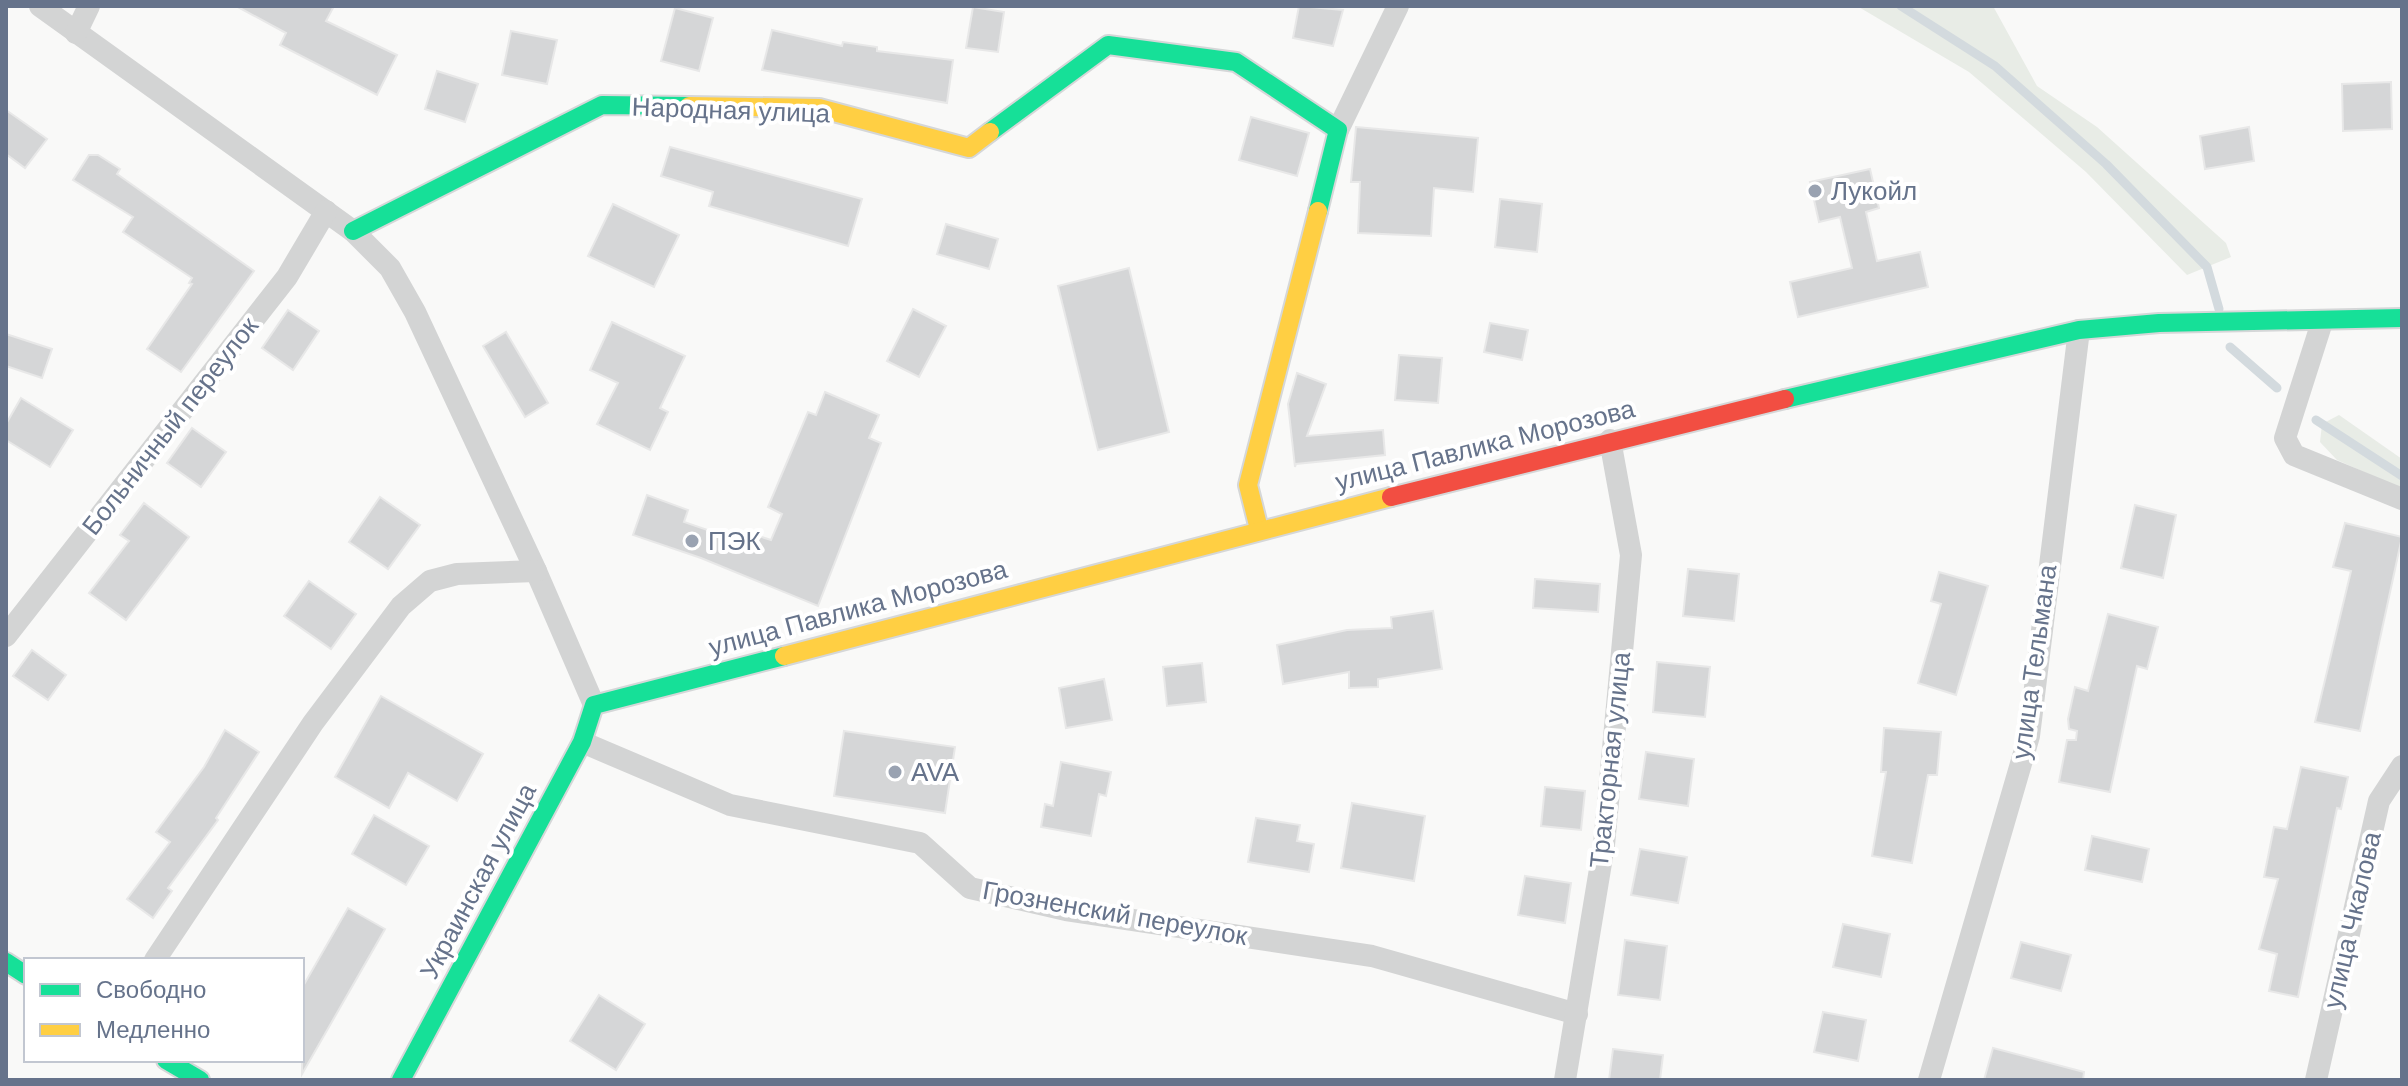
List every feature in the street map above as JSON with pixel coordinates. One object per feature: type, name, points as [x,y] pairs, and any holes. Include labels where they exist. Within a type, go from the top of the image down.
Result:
[{"type":"street","points":[[40,6],[353,231],[390,268],[415,312],[536,571],[594,705]]},
{"type":"street","points":[[76,33],[89,6]]},
{"type":"street","points":[[1259,529],[1248,485],[1338,130],[1398,6]]},
{"type":"street","name":"Народная улица","points":[[353,231],[602,105],[819,108],[969,148],[1108,45],[1236,62],[1338,130]]},
{"type":"street","name":"Больничный переулок","points":[[6,636],[287,277],[326,211]]},
{"type":"street","name":"улица Павлика Морозова","points":[[594,705],[1259,529],[1610,440],[2079,330],[2171,321],[2322,322],[2402,318]]},
{"type":"street","points":[[2322,322],[2285,438],[2294,455],[2402,499]]},
{"type":"street","name":"улица Тельмана","points":[[1929,1080],[2029,736],[2079,330]]},
{"type":"street","name":"Тракторная улица","points":[[1565,1080],[1604,845],[1631,555],[1610,440]]},
{"type":"street","points":[[156,958],[313,723],[401,606],[430,581],[457,574],[536,571]]},
{"type":"street","name":"Украинская улица","points":[[401,1080],[582,742],[594,705]]},
{"type":"street","name":"Грозненский переулок","points":[[582,742],[730,805],[920,843],[970,888],[1066,910],[1372,956],[1577,1014]]},
{"type":"street","name":"улица Чкалова","points":[[2316,1080],[2379,801],[2402,766]]},
{"type":"street","points":[[6,962],[24,974]]},
{"type":"street","points":[[169,1062],[200,1080]]},
{"type":"shaded area","points":[[1857,6],[1993,6],[2037,86],[2097,127],[2226,243],[2231,257],[2187,275],[2086,172],[1969,72]]},
{"type":"shaded area","points":[[2339,415],[2402,459],[2402,489],[2337,460],[2320,442],[2322,424]]},
{"type":"building","points":[[236,6],[334,6],[326,21],[397,55],[377,95],[280,45],[286,33]]},
{"type":"building","points":[[1299,6],[1343,10],[1333,46],[1293,38]]},
{"type":"building","points":[[973,7],[1004,12],[998,52],[966,48]]},
{"type":"building","points":[[675,8],[713,18],[699,71],[661,61]]},
{"type":"building","points":[[772,30],[842,46],[843,42],[877,47],[877,51],[953,60],[947,103],[762,70]]},
{"type":"building","points":[[511,31],[557,40],[547,84],[502,75]]},
{"type":"building","points":[[437,71],[478,84],[465,122],[425,109]]},
{"type":"building","points":[[2391,82],[2392,129],[2343,131],[2342,84]]},
{"type":"building","points":[[6,110],[47,139],[25,168],[6,154]]},
{"type":"building","points":[[1251,117],[1309,133],[1297,176],[1239,160]]},
{"type":"building","points":[[1356,127],[1478,138],[1473,192],[1434,188],[1431,236],[1358,233],[1360,182],[1351,182]]},
{"type":"building","points":[[2249,127],[2254,161],[2205,169],[2200,136]]},
{"type":"building","points":[[670,147],[862,199],[848,246],[709,206],[713,192],[661,176]]},
{"type":"building","points":[[89,155],[98,155],[120,169],[117,174],[254,271],[181,372],[147,349],[192,284],[189,283],[192,278],[123,232],[133,217],[73,180]]},
{"type":"building","points":[[1870,169],[1879,208],[1866,212],[1877,261],[1920,252],[1928,287],[1798,317],[1790,282],[1852,268],[1840,217],[1819,222],[1810,182]]},
{"type":"building","points":[[1500,199],[1542,204],[1537,252],[1495,247]]},
{"type":"building","points":[[613,204],[679,235],[654,287],[588,256]]},
{"type":"building","points":[[946,224],[998,239],[989,269],[937,254]]},
{"type":"building","points":[[1129,268],[1169,432],[1098,450],[1058,286]]},
{"type":"building","points":[[913,309],[946,326],[919,377],[887,361]]},
{"type":"building","points":[[288,310],[319,331],[293,370],[262,348]]},
{"type":"building","points":[[612,322],[685,356],[660,408],[668,412],[650,450],[597,424],[618,383],[590,370]]},
{"type":"building","points":[[1490,323],[1528,330],[1522,360],[1484,352]]},
{"type":"building","points":[[506,332],[548,403],[525,417],[483,346]]},
{"type":"building","points":[[6,334],[52,349],[42,378],[6,366]]},
{"type":"building","points":[[1399,355],[1442,358],[1438,403],[1395,400]]},
{"type":"building","points":[[1297,373],[1326,384],[1307,436],[1383,430],[1385,455],[1296,464],[1295,467],[1288,404]]},
{"type":"building","points":[[825,392],[879,415],[869,438],[881,443],[818,606],[701,558],[633,535],[647,495],[688,510],[684,522],[745,543],[749,533],[771,540],[782,514],[768,507],[808,412],[816,415]]},
{"type":"building","points":[[21,398],[73,430],[50,467],[6,440],[6,424]]},
{"type":"building","points":[[192,428],[226,452],[201,487],[167,463]]},
{"type":"building","points":[[380,497],[420,525],[388,569],[349,542]]},
{"type":"building","points":[[144,503],[189,537],[126,620],[89,593],[129,541],[120,535]]},
{"type":"building","points":[[2135,505],[2176,515],[2163,578],[2121,568]]},
{"type":"building","points":[[2345,523],[2402,537],[2360,731],[2315,722],[2351,571],[2333,567]]},
{"type":"building","points":[[1688,569],[1739,574],[1734,621],[1683,616]]},
{"type":"building","points":[[1939,572],[1988,586],[1956,695],[1918,683],[1941,604],[1931,601]]},
{"type":"building","points":[[1535,579],[1600,584],[1598,612],[1533,608]]},
{"type":"building","points":[[309,581],[356,614],[331,649],[284,616]]},
{"type":"building","points":[[1433,611],[1442,669],[1378,679],[1378,687],[1349,688],[1349,672],[1283,684],[1277,645],[1347,630],[1392,628],[1391,617]]},
{"type":"building","points":[[2108,614],[2158,627],[2147,669],[2137,666],[2110,792],[2059,782],[2067,740],[2076,740],[2077,731],[2069,729],[2068,719],[2075,687],[2088,691]]},
{"type":"building","points":[[32,650],[66,675],[48,700],[13,676]]},
{"type":"building","points":[[1657,662],[1710,667],[1705,717],[1653,712]]},
{"type":"building","points":[[1202,663],[1206,702],[1167,706],[1163,667]]},
{"type":"building","points":[[1104,679],[1112,720],[1066,728],[1059,688]]},
{"type":"building","points":[[381,696],[483,754],[457,801],[408,773],[389,808],[335,777]]},
{"type":"building","points":[[1884,728],[1941,732],[1937,775],[1928,775],[1912,863],[1872,856],[1886,772],[1881,772]]},
{"type":"building","points":[[225,730],[259,752],[216,818],[218,820],[168,888],[172,891],[153,918],[127,899],[170,842],[156,832],[204,767]]},
{"type":"building","name":"AVA","points":[[844,731],[955,747],[945,813],[834,796]]},
{"type":"building","points":[[1646,752],[1694,759],[1688,806],[1639,799]]},
{"type":"building","points":[[1061,762],[1111,772],[1106,796],[1099,794],[1091,836],[1041,827],[1045,804],[1053,806]]},
{"type":"building","points":[[2301,767],[2348,777],[2341,809],[2337,808],[2298,997],[2269,991],[2277,954],[2259,949],[2278,879],[2264,877],[2274,827],[2287,829]]},
{"type":"building","points":[[1545,787],[1585,791],[1581,830],[1541,826]]},
{"type":"building","points":[[1352,803],[1425,816],[1414,881],[1341,868]]},
{"type":"building","points":[[374,815],[429,846],[406,885],[352,854]]},
{"type":"building","points":[[1256,818],[1300,825],[1297,841],[1314,844],[1309,872],[1248,862]]},
{"type":"building","points":[[2092,836],[2149,849],[2142,882],[2085,870]]},
{"type":"building","points":[[1640,849],[1687,857],[1678,903],[1631,895]]},
{"type":"building","points":[[1525,876],[1571,883],[1565,923],[1518,915]]},
{"type":"building","points":[[348,908],[385,929],[302,1074],[304,985]]},
{"type":"building","points":[[1843,924],[1890,934],[1881,977],[1833,967]]},
{"type":"building","points":[[1625,940],[1667,946],[1660,1000],[1618,995]]},
{"type":"building","points":[[2021,942],[2071,955],[2061,991],[2011,978]]},
{"type":"building","points":[[599,995],[645,1024],[616,1070],[570,1041]]},
{"type":"building","points":[[1823,1012],[1866,1020],[1858,1061],[1814,1052]]},
{"type":"building","points":[[1993,1048],[2084,1072],[2083,1080],[1984,1080]]},
{"type":"building","points":[[1613,1049],[1663,1055],[1660,1080],[1609,1080]]},
{"type":"waterway","points":[[1901,6],[1995,66],[2106,164],[2207,267],[2219,309]]},
{"type":"waterway","points":[[2230,347],[2277,388]]},
{"type":"waterway","points":[[2316,420],[2402,476]]},
{"type":"traffic: fast","points":[[990,132],[1108,45],[1236,62],[1338,130],[1318,211]]},
{"type":"traffic: fast","points":[[353,231],[602,105],[689,106]]},
{"type":"traffic: fast","points":[[1785,399],[2079,330],[2159,323],[2402,318]]},
{"type":"traffic: fast","points":[[401,1080],[582,742],[594,705],[784,656]]},
{"type":"traffic: fast","points":[[6,962],[24,974]]},
{"type":"traffic: fast","points":[[169,1062],[200,1080]]},
{"type":"traffic: slow","points":[[689,106],[819,108],[969,148],[990,132]]},
{"type":"traffic: slow","points":[[1259,529],[1248,485],[1318,211]]},
{"type":"traffic: slow","points":[[784,656],[1391,497]]},
{"type":"traffic: jam","points":[[1391,497],[1785,399]]},
{"type":"place","name":"Лукойл","points":[[1815,191]]},
{"type":"place","name":"ПЭК","points":[[692,541]]},
{"type":"place","name":"AVA","points":[[895,772]]}]
